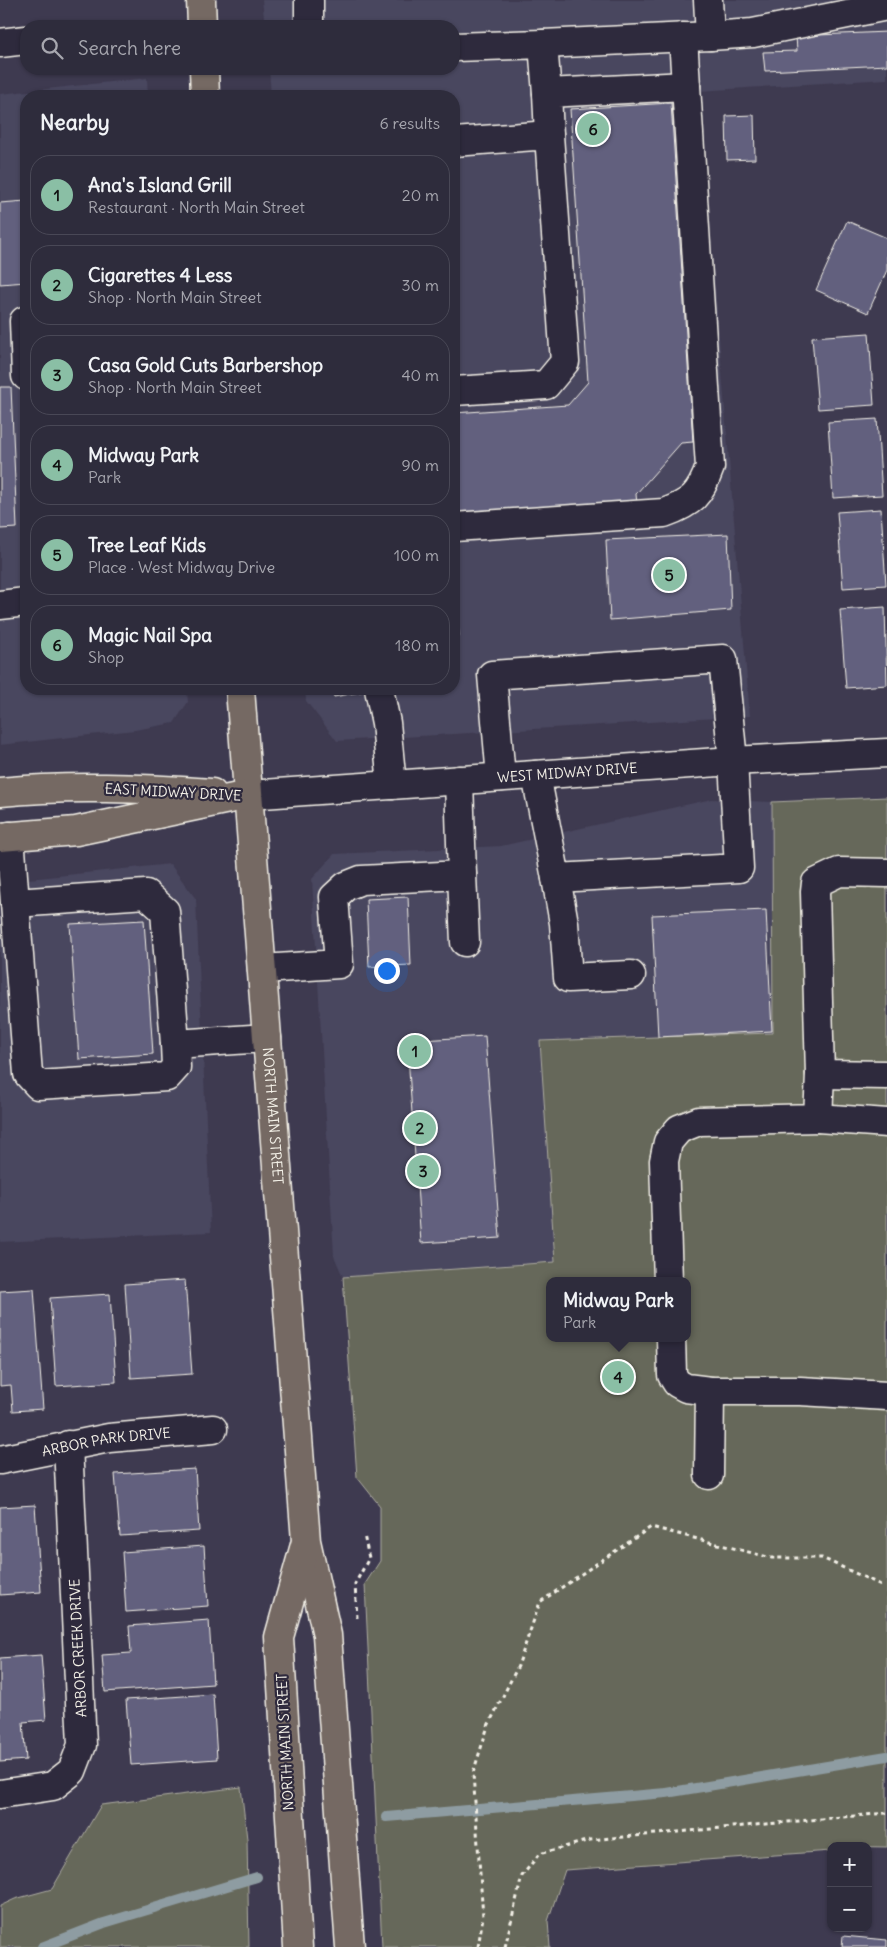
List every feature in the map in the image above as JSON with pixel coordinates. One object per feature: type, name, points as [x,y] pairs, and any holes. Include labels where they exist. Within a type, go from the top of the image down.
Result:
[{"type":"main road","points":[[204,75],[205,90]]},
{"type":"main road","name":"NORTH MAIN STREET","points":[[240,695],[306,1541],[327,1635],[343,1877],[350,1947]]},
{"type":"main road","name":"EAST MIDWAY DRIVE","points":[[0,792],[36,788],[139,788],[248,796]]},
{"type":"main road","name":"EAST MIDWAY DRIVE","points":[[5,837],[76,831],[248,796]]},
{"type":"main road","name":"NORTH MAIN STREET","points":[[298,1947],[279,1637],[306,1541]]},
{"type":"street","points":[[309,0],[309,20]]},
{"type":"street","points":[[708,0],[710,36]]},
{"type":"street","points":[[460,47],[753,33],[887,6]]},
{"type":"street","points":[[460,527],[664,513],[684,506],[697,495],[705,482],[710,467],[683,37]]},
{"type":"street","points":[[0,43],[20,41]]},
{"type":"street","points":[[460,391],[546,385],[565,362],[543,44]]},
{"type":"street","points":[[547,93],[686,86]]},
{"type":"street","points":[[460,142],[549,135]]},
{"type":"street","points":[[0,604],[20,602]]},
{"type":"street","points":[[501,777],[492,675],[723,659],[733,761],[739,868],[556,878]]},
{"type":"street","points":[[380,695],[386,723],[392,785]]},
{"type":"street","name":"WEST MIDWAY DRIVE","points":[[248,796],[733,761],[887,753]]},
{"type":"street","points":[[536,775],[564,923],[568,978],[630,975]]},
{"type":"street","points":[[459,780],[465,942]]},
{"type":"street","points":[[5,837],[15,903],[28,1074],[38,1085],[167,1077],[176,1067],[165,911],[146,894],[15,903]]},
{"type":"street","points":[[818,1118],[820,1074],[816,882],[839,872],[887,873]]},
{"type":"street","points":[[262,969],[339,964],[334,897],[346,886],[361,880],[462,875]]},
{"type":"street","points":[[175,1044],[267,1038]]},
{"type":"street","points":[[820,1074],[887,1075]]},
{"type":"street","points":[[668,1277],[664,1161],[668,1142],[679,1129],[699,1121],[818,1118],[887,1123]]},
{"type":"street","points":[[670,1342],[672,1375],[677,1382],[686,1388],[710,1391],[800,1391],[887,1396]]},
{"type":"street","points":[[710,1391],[710,1475]]},
{"type":"street","name":"ARBOR PARK DRIVE","points":[[0,1460],[109,1438],[213,1429]]},
{"type":"street","name":"ARBOR CREEK DRIVE","points":[[0,1794],[53,1786],[72,1771],[82,1745],[68,1445]]},
{"type":"path","points":[[478,1947],[483,1917],[473,1773],[488,1726],[518,1666],[540,1602],[651,1527],[772,1558],[822,1558],[881,1585]]},
{"type":"path","points":[[505,1947],[522,1876],[540,1854],[590,1840],[887,1814]]},
{"type":"shaded area","points":[[262,0],[887,0],[887,79],[699,91],[750,716],[337,741],[306,701],[306,695],[460,695],[460,90],[271,90],[269,75],[460,75],[460,20],[264,20]]},
{"type":"shaded area","points":[[147,78],[148,90],[37,90]]},
{"type":"shaded area","points":[[20,92],[20,695],[187,695],[188,702],[174,723],[135,730],[0,745],[0,94]]},
{"type":"shaded area","points":[[712,799],[772,802],[773,1033],[540,1041],[555,1263],[343,1277],[334,1256],[312,879],[334,854],[501,846]]},
{"type":"shaded area","points":[[170,864],[196,899],[211,1232],[0,1242],[0,882]]},
{"type":"green space","points":[[887,797],[887,1847],[872,1847],[872,1842],[827,1842],[827,1851],[565,1870],[548,1921],[550,1947],[382,1947],[365,1584],[380,1561],[380,1506],[357,1477],[343,1277],[555,1262],[540,1041],[773,1033],[772,802]]},
{"type":"green space","points":[[241,1787],[247,1839],[249,1947],[0,1947],[0,1906],[15,1899],[52,1889],[101,1805]]},
{"type":"building","points":[[887,32],[887,65],[765,71],[763,52],[797,51],[796,36]]},
{"type":"building","points":[[671,103],[693,442],[681,443],[636,494],[637,505],[460,517],[460,413],[568,405],[588,382],[570,109]]},
{"type":"building","points":[[754,115],[755,159],[727,160],[726,116]]},
{"type":"building","points":[[20,201],[20,282],[0,284],[0,203]]},
{"type":"building","points":[[847,221],[887,238],[887,270],[868,313],[816,290]]},
{"type":"building","points":[[869,333],[874,405],[818,409],[812,337]]},
{"type":"building","points":[[0,387],[11,387],[17,528],[0,529]]},
{"type":"building","points":[[877,419],[882,495],[833,498],[828,422]]},
{"type":"building","points":[[881,509],[886,585],[843,588],[837,512]]},
{"type":"building","points":[[728,534],[731,610],[610,620],[606,540]]},
{"type":"building","points":[[885,607],[887,685],[846,688],[840,610]]},
{"type":"building","points":[[408,897],[411,965],[369,967],[366,899]]},
{"type":"building","points":[[766,910],[772,1031],[658,1037],[652,915]]},
{"type":"building","points":[[144,920],[153,1054],[79,1059],[70,924]]},
{"type":"building","points":[[485,1036],[500,1238],[421,1243],[407,1041]]},
{"type":"building","points":[[185,1280],[192,1374],[131,1378],[125,1284]]},
{"type":"building","points":[[34,1289],[43,1409],[13,1411],[11,1385],[0,1386],[0,1291]]},
{"type":"building","points":[[110,1294],[116,1382],[56,1386],[50,1298]]},
{"type":"building","points":[[195,1469],[199,1531],[120,1536],[115,1474]]},
{"type":"building","points":[[35,1505],[41,1592],[0,1595],[0,1507]]},
{"type":"building","points":[[204,1546],[208,1606],[126,1612],[122,1552]]},
{"type":"building","points":[[209,1620],[213,1684],[105,1692],[102,1655],[131,1653],[129,1626]]},
{"type":"building","points":[[41,1655],[46,1720],[23,1722],[26,1760],[0,1762],[0,1658]]},
{"type":"building","points":[[213,1694],[217,1759],[131,1765],[126,1700]]},
{"type":"building","points":[[843,1936],[887,1940],[887,1947],[842,1947]]},
{"type":"waterway","points":[[386,1817],[666,1793],[887,1756]]},
{"type":"waterway","points":[[42,1947],[104,1923],[257,1877]]},
{"type":"place","name":"Magic Nail Spa","points":[[593,129]]},
{"type":"place","name":"Tree Leaf Kids","points":[[669,575]]},
{"type":"place","name":"Ana's Island Grill","points":[[415,1051]]},
{"type":"place","name":"Cigarettes 4 Less","points":[[420,1128]]},
{"type":"place","name":"Casa Gold Cuts Barbershop","points":[[423,1171]]},
{"type":"place","name":"Midway Park","points":[[618,1377]]}]
